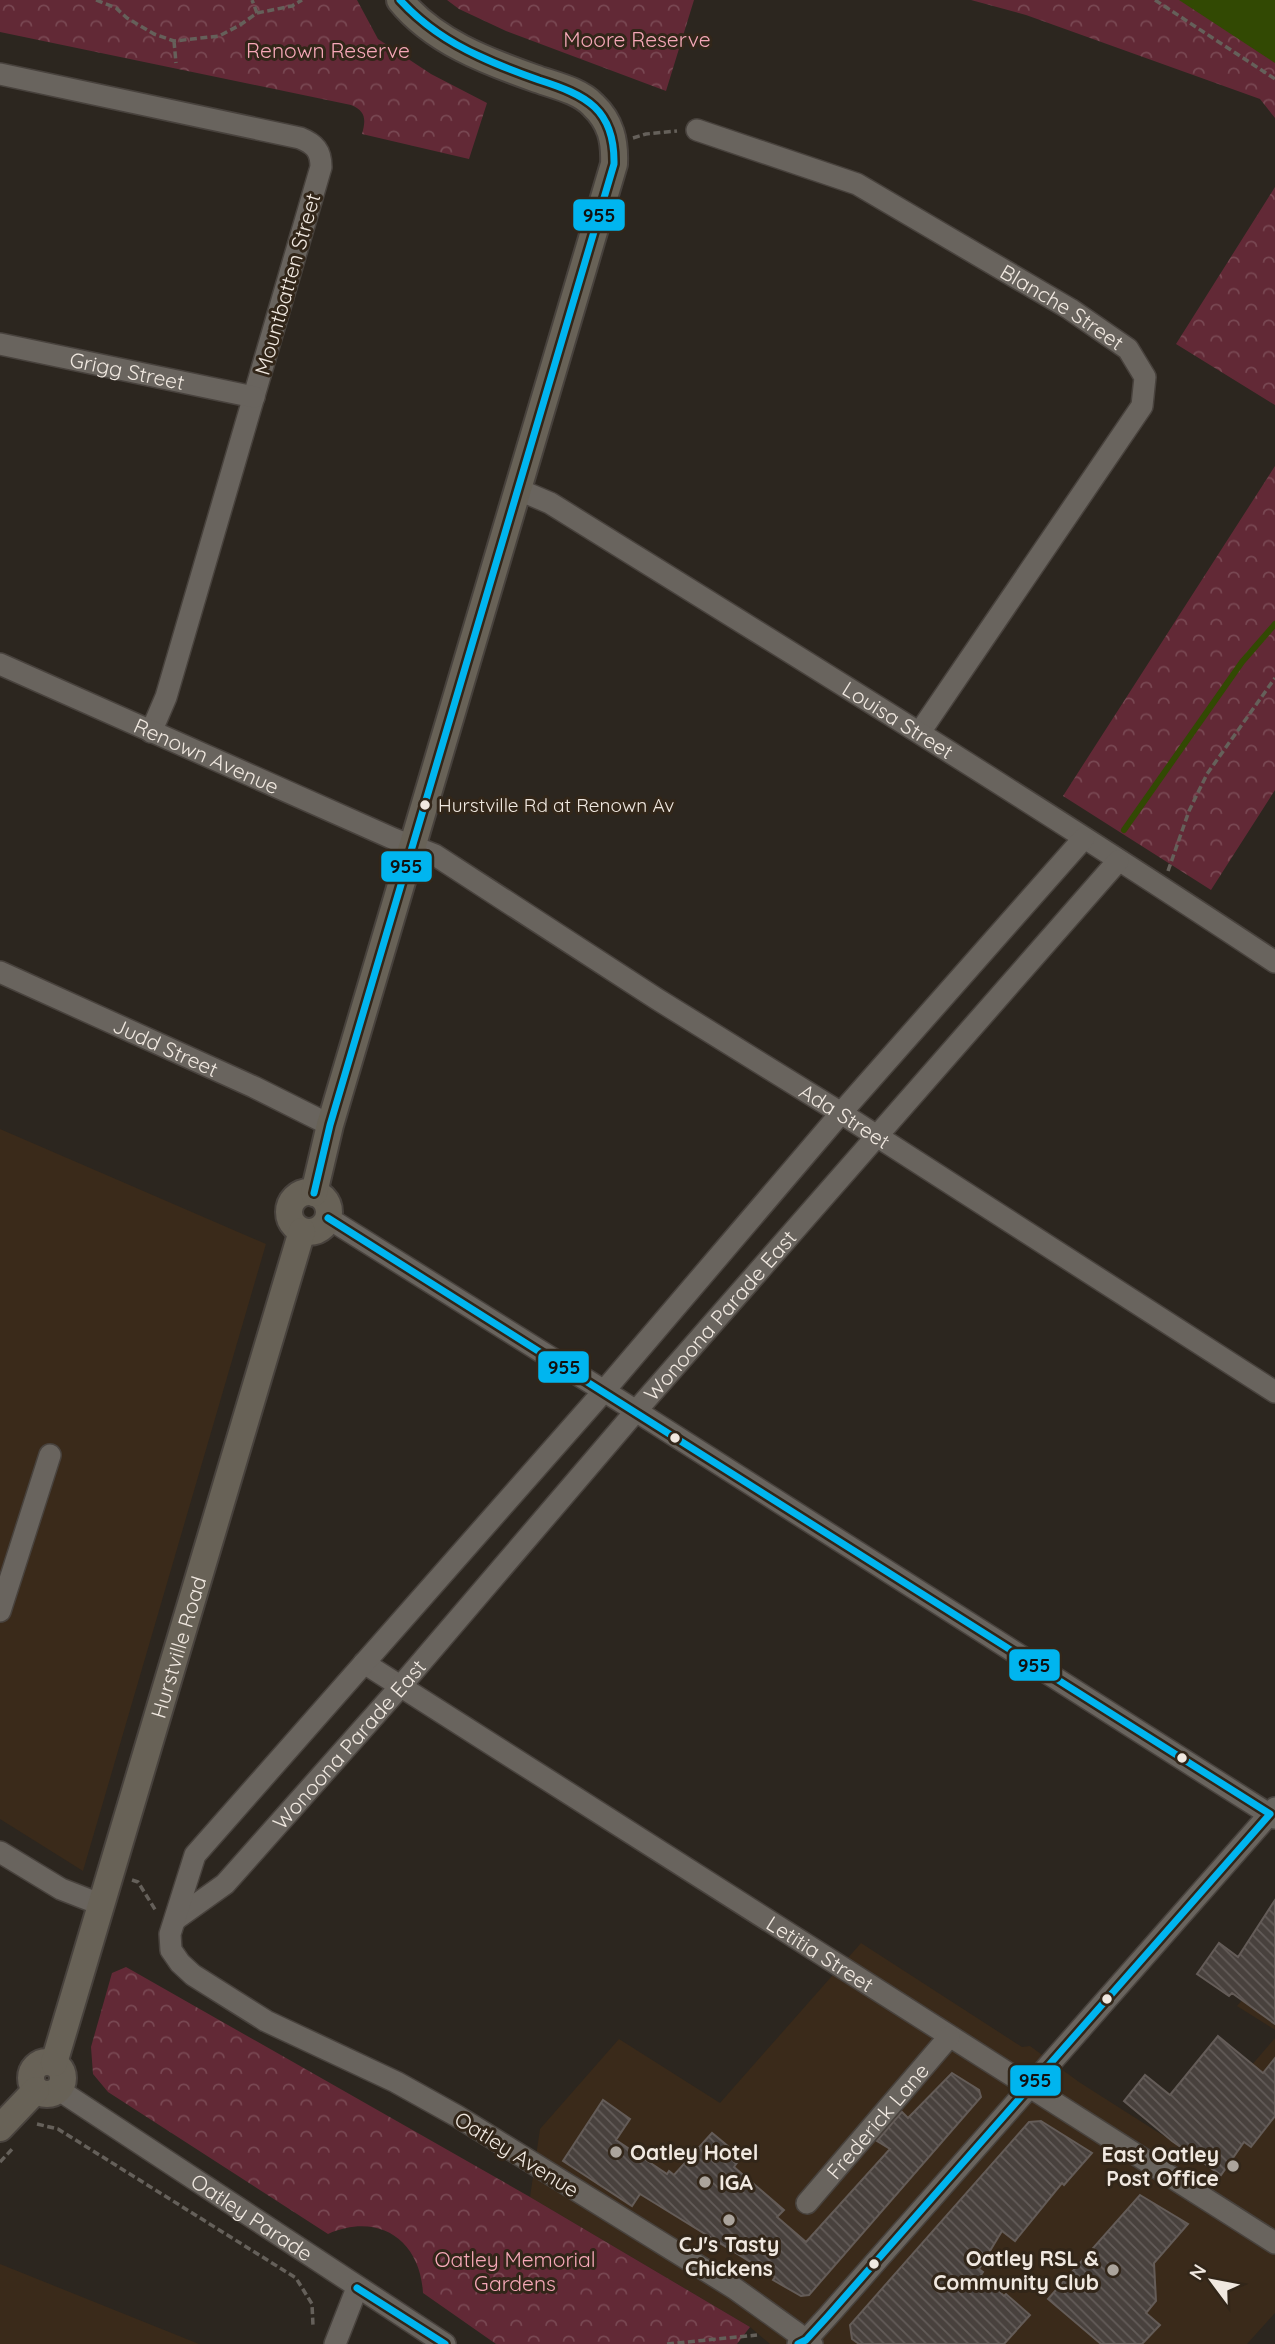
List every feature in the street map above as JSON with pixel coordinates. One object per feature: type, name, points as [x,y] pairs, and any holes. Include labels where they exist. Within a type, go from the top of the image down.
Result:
[{"type":"main road","points":[[314,1193],[330,1125],[614,164],[612,135],[591,103],[582,97],[494,64],[440,36],[400,0]]},
{"type":"main road","points":[[314,1193],[325,1199],[328,1218],[321,1228],[302,1231],[292,1222],[292,1203],[301,1194],[314,1193]]},
{"type":"main road","name":"Hurstville Road","points":[[47,2090],[31,2081],[32,2071],[39,2063],[54,2063],[302,1231]]},
{"type":"main road","points":[[9,2136],[47,2090]]},
{"type":"street","name":"Mountbatten Street","points":[[0,74],[300,138],[316,147],[321,156],[321,167],[166,697],[151,732]]},
{"type":"street","name":"Blanche Street","points":[[697,130],[857,184],[1070,309],[1128,349],[1145,377],[1142,405],[919,732]]},
{"type":"street","name":"Grigg Street","points":[[0,344],[254,397]]},
{"type":"street","name":"Louisa Street","points":[[517,489],[550,503],[919,732],[1275,962]]},
{"type":"street","name":"Renown Avenue","points":[[0,664],[412,847]]},
{"type":"street","name":"Wonoona Parade East","points":[[173,1927],[195,1855],[604,1391],[841,1113],[1084,838]]},
{"type":"street","name":"Ada Street","points":[[412,847],[435,855],[1275,1392]]},
{"type":"street","name":"Wonoona Parade East","points":[[173,1927],[225,1884],[1118,861]]},
{"type":"street","name":"Judd Street","points":[[0,972],[254,1087],[330,1125]]},
{"type":"street","points":[[328,1218],[1273,1813],[805,2343]]},
{"type":"street","points":[[0,1611],[50,1455]]},
{"type":"street","name":"Letitia Street","points":[[364,1663],[1275,2243]]},
{"type":"street","points":[[0,1852],[61,1889],[102,1905]]},
{"type":"street","name":"Oatley Avenue","points":[[173,1927],[171,1950],[180,1963],[209,1987],[266,2021],[427,2098],[734,2288],[805,2343]]},
{"type":"street","name":"Frederick Lane","points":[[807,2203],[949,2037]]},
{"type":"street","name":"Oatley Parade","points":[[47,2090],[445,2344]]},
{"type":"street","points":[[335,2344],[357,2288]]},
{"type":"path","points":[[96,0],[116,8],[154,34],[174,41],[219,36],[257,13],[292,6],[302,0]]},
{"type":"path","points":[[252,0],[257,13]]},
{"type":"path","points":[[1155,0],[1275,79]]},
{"type":"path","points":[[174,41],[176,63]]},
{"type":"path","points":[[612,135],[697,130]]},
{"type":"path","points":[[1162,887],[1189,811],[1207,774],[1275,678]]},
{"type":"path","points":[[111,1873],[138,1882],[173,1927]]},
{"type":"path","points":[[28,2133],[37,2123],[58,2129],[296,2278],[312,2305],[313,2326]]},
{"type":"path","points":[[0,2162],[9,2136]]},
{"type":"path","points":[[667,2344],[757,2335]]},
{"type":"shaded area","points":[[1179,0],[1275,0],[1275,63]]},
{"type":"shaded area","points":[[0,1129],[266,1244],[83,1871],[0,1819]]},
{"type":"shaded area","points":[[861,1943],[1022,2047],[1030,2046],[1079,2082],[1181,2147],[1275,2038],[1275,2313],[1247,2344],[770,2344],[750,2327],[530,2197],[540,2129],[619,2039],[720,2103]]},
{"type":"shaded area","points":[[1273,1964],[1275,1965],[1275,2030],[1237,2006]]},
{"type":"shaded area","points":[[0,2264],[199,2344],[0,2344]]},
{"type":"green space","name":"Renown Reserve","points":[[0,0],[357,0],[378,39],[431,74],[487,103],[469,159],[362,134],[364,116],[351,105],[0,32]]},
{"type":"green space","name":"Moore Reserve","points":[[447,0],[694,0],[666,91],[506,31],[459,9]]},
{"type":"green space","points":[[971,0],[1275,0],[1275,118],[1260,99],[1026,15]]},
{"type":"green space","points":[[1275,187],[1275,405],[1176,344]]},
{"type":"green space","points":[[1275,466],[1275,790],[1211,890],[1063,796]]},
{"type":"green space","name":"Oatley Memorial Gardens","points":[[126,1967],[530,2197],[750,2327],[737,2344],[496,2344],[423,2293],[414,2258],[405,2245],[393,2235],[364,2226],[328,2234],[108,2092],[93,2074],[91,2047],[112,1973]]},
{"type":"building","points":[[1275,1900],[1275,2024],[1232,1993],[1229,1996],[1197,1974],[1219,1943],[1238,1957]]},
{"type":"building","points":[[1218,2036],[1263,2073],[1275,2058],[1275,2116],[1251,2147],[1244,2142],[1221,2175],[1172,2141],[1124,2101],[1145,2075],[1170,2095]]},
{"type":"building","points":[[952,2073],[979,2090],[981,2097],[809,2295],[801,2296],[773,2280],[775,2277],[640,2194],[632,2206],[563,2161],[603,2100],[630,2119],[616,2140],[667,2174],[669,2171],[674,2175],[712,2133],[741,2157],[734,2167],[784,2210],[777,2217],[806,2242],[890,2149],[877,2141],[900,2114],[902,2112],[908,2118]]},
{"type":"building","points":[[1041,2121],[1092,2153],[1064,2185],[1062,2183],[1015,2241],[1002,2231],[979,2269],[983,2272],[981,2275],[1004,2296],[1006,2294],[1030,2315],[1004,2344],[859,2344],[852,2339],[850,2325],[1029,2122]]},
{"type":"building","name":"Oatley RSL & Community Club","points":[[1140,2195],[1188,2224],[1154,2263],[1156,2301],[1146,2313],[1160,2325],[1142,2344],[1101,2344],[1048,2299]]},
{"type":"waterway","points":[[1124,830],[1242,662],[1275,624]]},
{"type":"transit line","name":"955","points":[[314,1193],[330,1125],[614,164],[609,130],[603,117],[584,99],[457,45],[427,25],[400,0]]},
{"type":"transit line","name":"955","points":[[328,1218],[1270,1814]]},
{"type":"transit line","name":"955","points":[[798,2344],[806,2340],[828,2316],[1270,1814]]},
{"type":"transit line","name":"955","points":[[357,2288],[445,2344]]},
{"type":"place","name":"Hurstville Rd at Renown Av","points":[[425,805]]},
{"type":"place","name":"Oatley Hotel","points":[[616,2152]]},
{"type":"place","name":"East Oatley Post Office","points":[[1233,2166]]},
{"type":"place","name":"IGA","points":[[705,2182]]},
{"type":"place","name":"CJ's Tasty Chickens","points":[[729,2220]]},
{"type":"place","name":"Oatley RSL & Community Club","points":[[1113,2270]]}]
